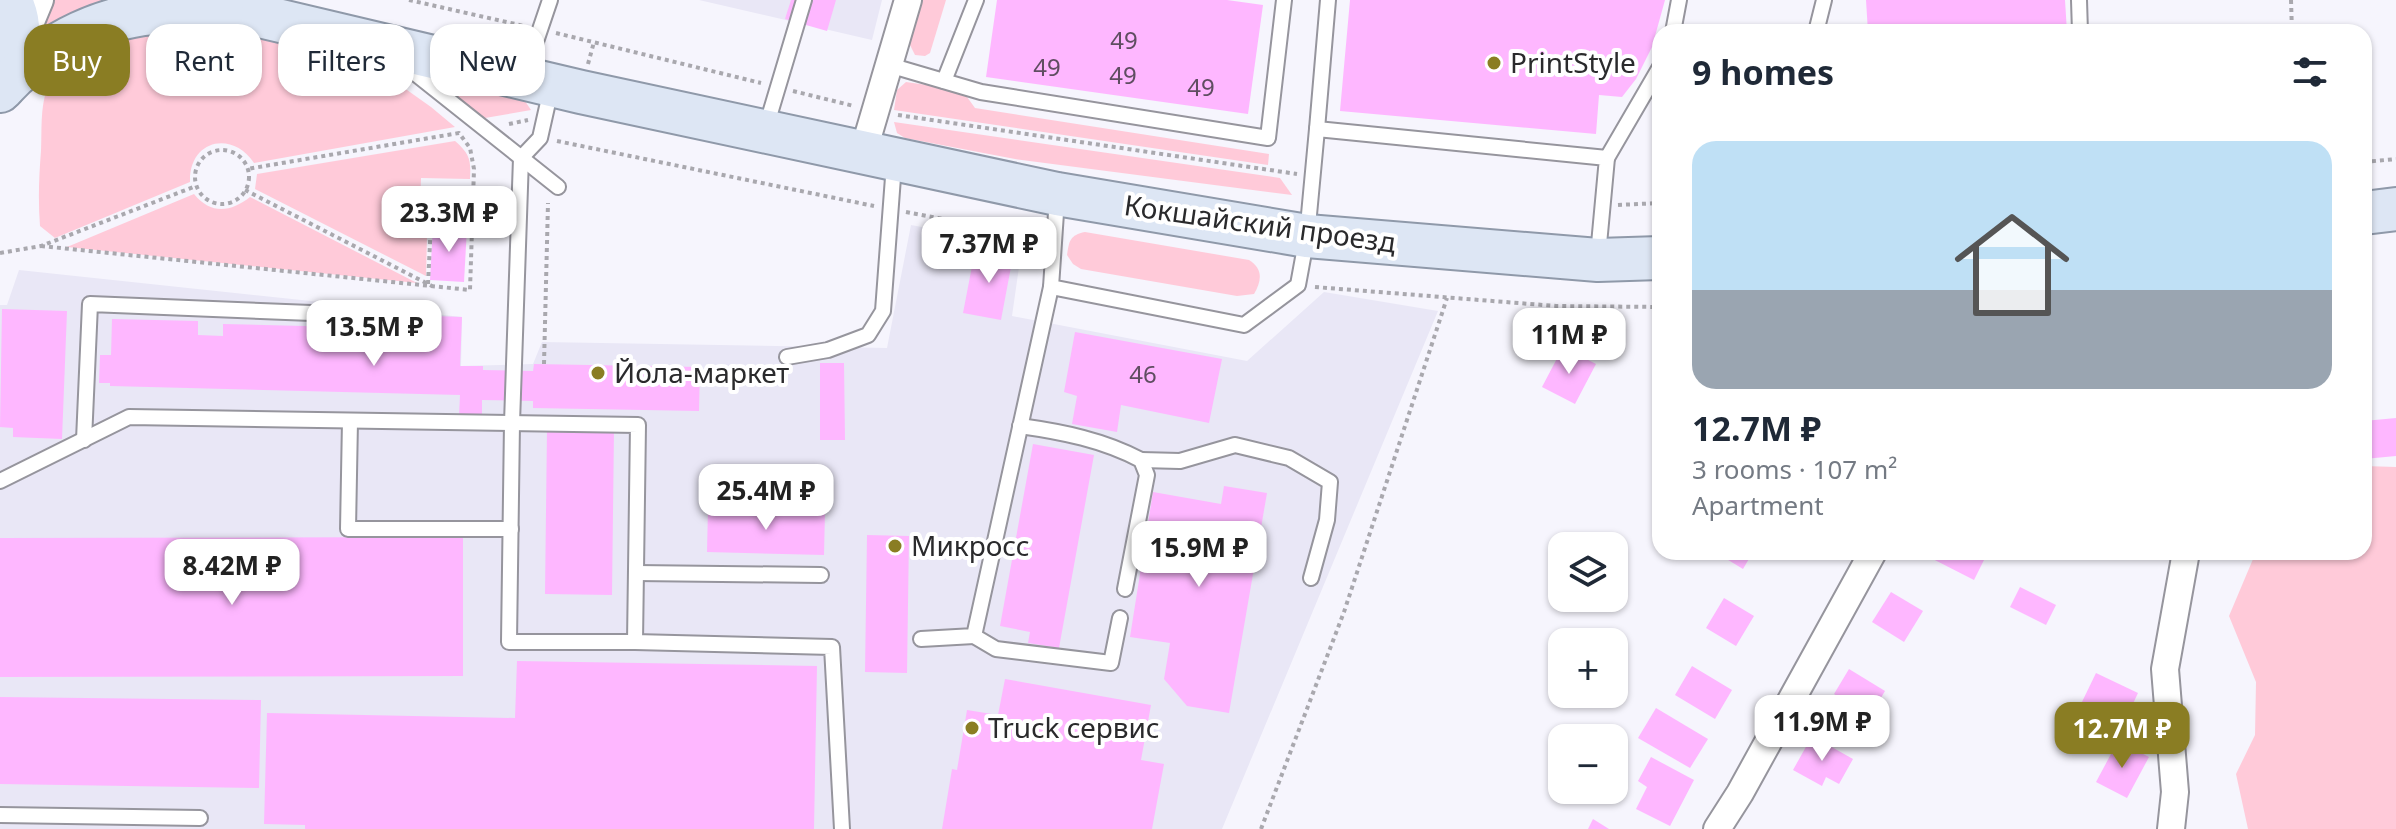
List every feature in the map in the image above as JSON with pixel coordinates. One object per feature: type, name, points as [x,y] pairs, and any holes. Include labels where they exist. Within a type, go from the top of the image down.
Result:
[{"type":"main road","points":[[6,79],[18,34],[10,0]]},
{"type":"main road","name":"Кокшайский проезд","points":[[192,0],[298,24]]},
{"type":"main road","points":[[6,79],[98,24],[150,14],[205,14],[239,10]]},
{"type":"main road","name":"Кокшайский проезд","points":[[414,53],[549,89],[1057,194],[1307,236],[1598,260],[1652,258]]},
{"type":"main road","points":[[2372,212],[2396,209]]},
{"type":"street","points":[[6,79],[40,0]]},
{"type":"street","points":[[879,157],[889,65],[908,0]]},
{"type":"street","points":[[1717,829],[1869,560]]},
{"type":"street","points":[[2171,829],[2175,792],[2165,669],[2185,560]]},
{"type":"lane","points":[[550,0],[549,89],[540,138],[521,158],[512,423],[509,642],[832,647],[842,829]]},
{"type":"lane","points":[[765,132],[804,0]]},
{"type":"lane","points":[[944,81],[976,0]]},
{"type":"lane","points":[[889,65],[981,92],[1268,138],[1284,0]]},
{"type":"lane","points":[[1051,287],[1244,325],[1298,285],[1307,236],[1328,0]]},
{"type":"lane","points":[[1674,24],[1679,0]]},
{"type":"lane","points":[[1818,24],[1824,0]]},
{"type":"lane","points":[[2079,0],[2080,24]]},
{"type":"lane","points":[[414,73],[554,183]]},
{"type":"lane","points":[[1598,260],[1607,158],[1652,81]]},
{"type":"lane","points":[[1317,129],[1607,158]]},
{"type":"lane","points":[[787,357],[828,350],[868,335],[883,311],[891,210],[879,157]]},
{"type":"lane","points":[[974,636],[1051,287],[1057,194]]},
{"type":"lane","points":[[84,440],[90,304],[362,315]]},
{"type":"lane","points":[[0,481],[129,417],[638,425],[635,642]]},
{"type":"lane","points":[[350,421],[348,529],[511,529]]},
{"type":"lane","points":[[1020,426],[1068,432],[1121,449],[1141,460],[1180,461],[1235,445],[1289,458],[1330,482],[1327,520],[1311,578]]},
{"type":"lane","points":[[1125,589],[1147,475],[1141,460]]},
{"type":"lane","points":[[636,573],[821,575]]},
{"type":"lane","points":[[921,639],[974,636],[996,649],[1111,663],[1120,618]]},
{"type":"lane","points":[[0,815],[200,818]]},
{"type":"path","points":[[2291,0],[2292,24]]},
{"type":"path","points":[[508,124],[549,89],[594,42]]},
{"type":"path","points":[[544,364],[555,132]]},
{"type":"path","points":[[41,246],[470,290],[474,169],[470,148],[459,133],[247,169]]},
{"type":"path","points":[[555,141],[1054,240]]},
{"type":"path","points":[[214,151],[229,151],[240,157],[247,169],[245,190],[231,202],[214,203],[205,198],[196,186],[195,172],[199,162],[214,151]]},
{"type":"path","points":[[2372,161],[2396,159]]},
{"type":"path","points":[[0,253],[41,246],[196,186]]},
{"type":"path","points":[[245,190],[434,287]]},
{"type":"path","points":[[428,284],[432,202]]},
{"type":"path","points":[[1603,206],[1652,203]]},
{"type":"path","points":[[1298,285],[1556,306],[1652,307]]},
{"type":"path","points":[[1261,829],[1344,612],[1447,298]]},
{"type":"shaded area","points":[[49,0],[148,0],[87,24],[38,24]]},
{"type":"shaded area","points":[[699,0],[882,0],[872,40]]},
{"type":"shaded area","points":[[921,0],[946,0],[930,53],[925,56],[915,55],[909,43]]},
{"type":"shaded area","points":[[145,34],[146,96],[262,96],[262,38],[278,42],[278,96],[414,95],[455,127],[254,163],[235,146],[213,144],[196,157],[190,182],[55,238],[40,226],[39,188],[45,96],[130,96],[130,36]]},
{"type":"shaded area","points":[[906,82],[962,90],[975,108],[1269,154],[1268,165],[894,110],[897,90]]},
{"type":"shaded area","points":[[453,96],[503,96],[525,101],[531,110],[485,118]]},
{"type":"shaded area","points":[[894,122],[1280,178],[1292,195],[1015,159],[905,138],[897,133]]},
{"type":"shaded area","points":[[455,141],[468,158],[470,179],[421,178],[419,235],[427,236],[426,276],[255,189],[257,174]]},
{"type":"shaded area","points":[[194,194],[207,205],[221,209],[236,206],[250,197],[417,283],[67,247]]},
{"type":"shaded area","points":[[911,225],[1022,246],[1012,316],[1247,361],[1324,292],[1438,311],[1222,829],[0,829],[0,305],[7,305],[19,270],[462,317],[461,366],[533,364],[542,342],[887,348]]},
{"type":"shaded area","points":[[1085,232],[1249,260],[1259,271],[1259,284],[1254,294],[1237,296],[1081,269],[1067,255],[1071,239]]},
{"type":"shaded area","points":[[2372,466],[2396,467],[2396,829],[2248,829],[2236,774],[2255,735],[2256,682],[2229,616],[2253,560],[2372,560]]},
{"type":"building","points":[[791,0],[836,0],[827,31],[785,19]]},
{"type":"building","points":[[997,0],[1227,0],[1263,5],[1248,114],[986,77]]},
{"type":"building","name":"PrintStyle","points":[[1350,0],[1665,0],[1658,24],[1652,24],[1652,47],[1636,79],[1622,97],[1599,95],[1596,134],[1340,111]]},
{"type":"building","points":[[1866,0],[2065,0],[2066,24],[1868,24]]},
{"type":"building","points":[[433,227],[467,228],[464,282],[430,280]]},
{"type":"building","points":[[992,247],[1014,251],[1001,320],[963,313],[973,261],[989,264]]},
{"type":"building","points":[[2,309],[67,311],[62,439],[13,437],[13,428],[0,427]]},
{"type":"building","points":[[435,316],[462,317],[460,366],[483,366],[483,370],[533,371],[534,364],[700,367],[699,411],[533,408],[533,401],[482,400],[482,416],[459,416],[460,395],[110,386],[110,383],[99,383],[100,355],[111,355],[112,319],[198,321],[198,335],[223,336],[223,324],[384,328],[383,348],[433,349]]},
{"type":"building","points":[[1075,332],[1222,359],[1209,423],[1121,405],[1117,432],[1072,424],[1077,396],[1064,392]]},
{"type":"building","points":[[1563,347],[1596,364],[1575,404],[1542,387]]},
{"type":"building","points":[[820,363],[844,363],[845,440],[820,440]]},
{"type":"building","points":[[2396,418],[2396,456],[2372,458],[2372,420]]},
{"type":"building","points":[[547,429],[614,430],[612,595],[545,594]]},
{"type":"building","points":[[1033,444],[1094,455],[1059,648],[1028,643],[1030,632],[1000,626]]},
{"type":"building","points":[[1224,486],[1267,493],[1229,713],[1187,706],[1164,679],[1170,643],[1130,637],[1153,492],[1221,504]]},
{"type":"building","points":[[708,508],[825,511],[824,555],[707,552]]},
{"type":"building","points":[[867,535],[909,536],[907,673],[865,672]]},
{"type":"building","points":[[463,537],[463,676],[0,677],[0,538]]},
{"type":"building","points":[[1728,560],[1748,560],[1743,569]]},
{"type":"building","points":[[1935,560],[1984,560],[1974,580]]},
{"type":"building","points":[[2020,587],[2056,605],[2046,625],[2010,607]]},
{"type":"building","points":[[1891,592],[1923,611],[1904,642],[1872,622]]},
{"type":"building","points":[[1724,598],[1754,616],[1736,646],[1706,628]]},
{"type":"building","points":[[517,661],[817,666],[814,829],[305,829],[305,825],[264,824],[267,713],[515,718]]},
{"type":"building","points":[[1692,666],[1732,690],[1715,719],[1675,695]]},
{"type":"building","points":[[1849,669],[1885,691],[1870,716],[1834,694]]},
{"type":"building","points":[[2096,673],[2138,693],[2122,727],[2080,706]]},
{"type":"building","points":[[1005,679],[1151,705],[1141,760],[1164,764],[1152,829],[942,829],[952,769],[957,770],[967,710],[998,715]]},
{"type":"building","points":[[0,697],[261,700],[259,788],[0,784]]},
{"type":"building","points":[[1656,708],[1708,739],[1690,768],[1638,738]]},
{"type":"building","points":[[1812,736],[1853,759],[1839,784],[1826,777],[1822,786],[1793,770]]},
{"type":"building","points":[[2118,741],[2149,757],[2127,798],[2096,782]]},
{"type":"building","points":[[1651,757],[1694,780],[1670,826],[1636,809],[1647,787],[1638,781]]},
{"type":"building","points":[[1593,819],[1609,829],[1588,829]]},
{"type":"place","name":"PrintStyle","points":[[1494,63]]},
{"type":"place","name":"Йола-маркет","points":[[598,373]]},
{"type":"place","name":"Микросс","points":[[895,546]]},
{"type":"place","name":"Truck сервис","points":[[972,728]]}]
